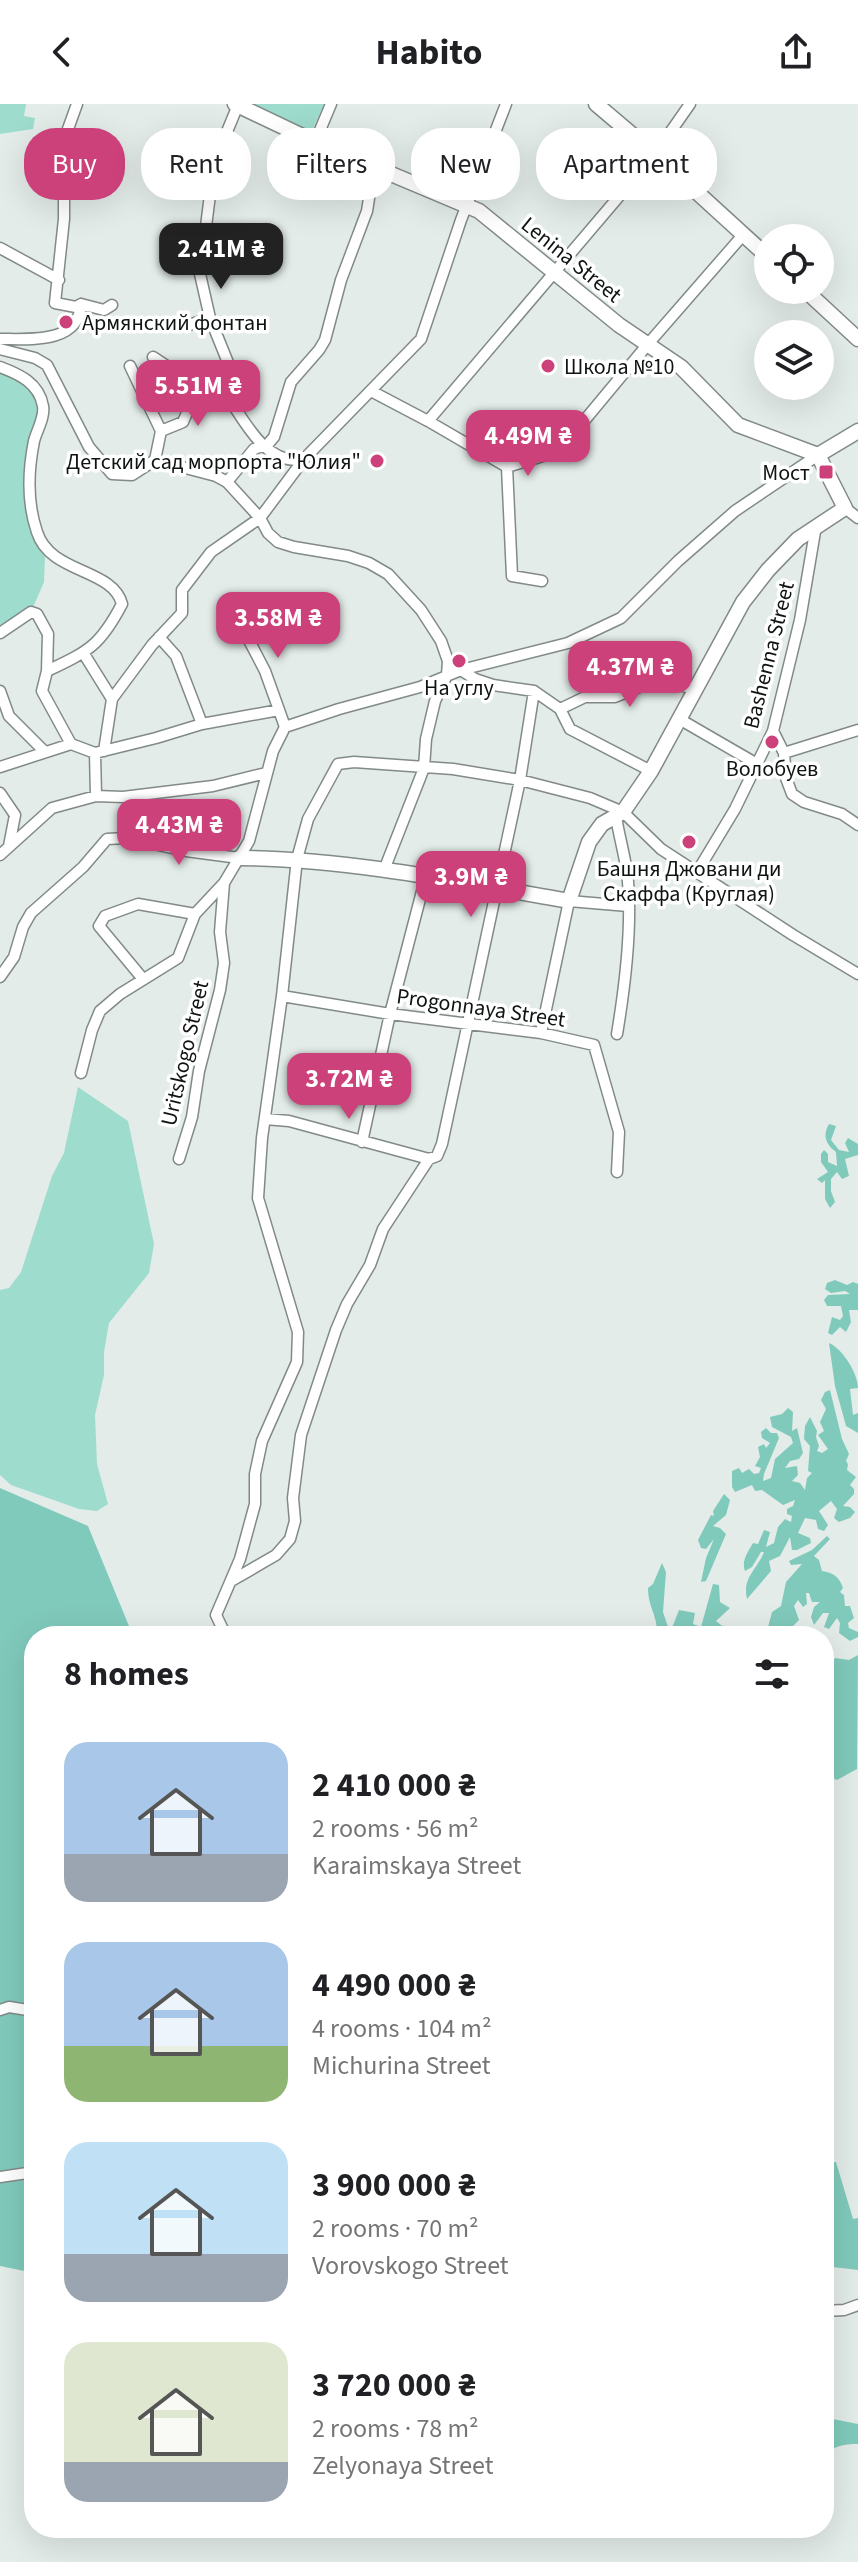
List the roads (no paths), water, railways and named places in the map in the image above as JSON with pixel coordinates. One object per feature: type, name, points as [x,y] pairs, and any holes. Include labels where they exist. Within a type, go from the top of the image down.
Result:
[{"type":"main road","points":[[596,104],[624,128]]},
{"type":"main road","name":"Lenina Street","points":[[236,105],[285,128]]},
{"type":"main road","name":"Lenina Street","points":[[395,175],[479,211],[553,274],[681,367],[738,425],[818,455]]},
{"type":"main road","points":[[705,200],[754,245]]},
{"type":"main road","points":[[820,304],[858,339]]},
{"type":"main road","points":[[239,858],[297,859],[384,870],[569,901],[589,842],[602,824],[619,814],[651,771],[743,602],[798,539],[845,508],[818,455],[858,431]]},
{"type":"street","points":[[77,104],[64,140],[64,219],[55,303],[76,307],[81,304],[104,310],[112,305]]},
{"type":"street","points":[[321,128],[331,104]]},
{"type":"street","points":[[96,796],[99,752],[112,699],[159,637],[182,613],[182,590],[211,552],[260,518],[304,459],[421,339],[506,104]]},
{"type":"street","points":[[673,128],[690,104]]},
{"type":"street","points":[[236,105],[214,163],[200,274],[210,318],[235,380],[232,403],[261,444],[283,458],[292,461],[304,459]]},
{"type":"street","points":[[227,482],[254,449],[268,444],[274,437],[291,382],[325,340],[341,280],[369,200]]},
{"type":"street","points":[[428,421],[616,200]]},
{"type":"street","points":[[371,391],[507,467],[559,451],[743,235]]},
{"type":"street","points":[[0,248],[59,280]]},
{"type":"street","points":[[0,339],[65,333],[80,316],[81,304]]},
{"type":"street","points":[[148,323],[186,326],[210,318]]},
{"type":"street","points":[[0,349],[35,358],[47,365],[89,447],[112,474],[132,475],[155,460],[161,431],[130,366]]},
{"type":"street","points":[[153,357],[198,387],[235,380]]},
{"type":"street","points":[[0,367],[35,385],[44,409],[35,438],[29,496],[37,536],[56,559],[119,592],[122,604],[110,627],[84,654],[47,671]]},
{"type":"street","points":[[161,431],[183,422],[198,387]]},
{"type":"street","points":[[241,625],[265,671],[285,727],[420,687],[461,670],[568,643],[621,618],[678,561],[735,511],[818,455]]},
{"type":"street","points":[[155,460],[216,476],[227,482],[278,542],[348,556],[388,574],[421,610],[441,641],[448,661],[447,675],[435,701],[426,739],[424,768],[384,870]]},
{"type":"street","points":[[507,467],[512,576],[542,581]]},
{"type":"street","points":[[845,508],[858,518]]},
{"type":"street","name":"Bashenna Street","points":[[697,872],[735,809],[773,731],[800,620],[816,526]]},
{"type":"street","points":[[0,633],[31,612],[37,614],[48,634],[47,671],[42,691],[71,744]]},
{"type":"street","points":[[159,637],[176,656],[202,724]]},
{"type":"street","points":[[84,654],[112,699]]},
{"type":"street","points":[[461,670],[493,685],[534,691],[560,709],[570,729],[651,771]]},
{"type":"street","points":[[560,709],[585,697],[615,697],[656,680],[696,689]]},
{"type":"street","points":[[0,691],[9,716],[44,751]]},
{"type":"street","points":[[232,1580],[276,1555],[290,1539],[295,1521],[293,1498],[301,1435],[336,1330],[370,1265],[383,1229],[442,1144],[520,780],[534,691]]},
{"type":"street","points":[[0,767],[71,744],[99,752],[202,724],[279,710]]},
{"type":"street","points":[[681,720],[757,764]]},
{"type":"street","name":"Uritskogo Street","points":[[179,1159],[192,1117],[199,1071],[220,990],[224,963],[220,932],[224,883],[249,841],[266,773],[285,727]]},
{"type":"street","points":[[784,753],[858,730]]},
{"type":"street","points":[[773,731],[784,753],[786,778],[792,794],[804,802],[842,814],[858,825]]},
{"type":"street","points":[[221,1626],[216,1615],[232,1580],[255,1504],[255,1474],[262,1441],[297,1362],[298,1332],[258,1198],[297,859],[308,819],[338,764],[354,762],[453,769],[520,780],[590,798],[619,814],[661,849],[858,974]]},
{"type":"street","points":[[0,855],[52,808],[96,796],[123,797],[213,786],[266,773]]},
{"type":"street","points":[[0,793],[15,815],[9,846]]},
{"type":"street","points":[[617,1034],[625,991],[628,906],[619,814]]},
{"type":"street","points":[[0,977],[14,957],[23,927],[31,913],[83,867],[107,839],[126,838],[239,858]]},
{"type":"street","points":[[362,1142],[390,1014],[426,876]]},
{"type":"street","points":[[81,1073],[100,1011],[120,994],[178,958],[195,914],[224,883]]},
{"type":"street","points":[[541,1033],[569,901],[628,906]]},
{"type":"street","points":[[143,979],[99,926],[105,916],[138,904],[195,914]]},
{"type":"street","name":"Progonnaya Street","points":[[282,996],[390,1014],[541,1033],[594,1045],[619,1132],[617,1172]]},
{"type":"street","points":[[265,1119],[289,1121],[433,1158]]},
{"type":"street","points":[[0,2010],[9,2007],[24,2009]]},
{"type":"street","points":[[0,2177],[24,2173]]},
{"type":"street","points":[[834,2310],[858,2305]]},
{"type":"place","name":"Армянский фонтан","points":[[66,322]]},
{"type":"place","name":"Школа №10","points":[[548,366]]},
{"type":"place","name":"Детский сад морпорта \"Юлия\"","points":[[377,461]]},
{"type":"place","name":"Мост","points":[[826,472]]},
{"type":"place","name":"На углу","points":[[459,661]]},
{"type":"place","name":"Волобуев","points":[[772,742]]},
{"type":"place","name":"Башня Джовани ди Скаффа (Круглая)","points":[[689,842]]}]
